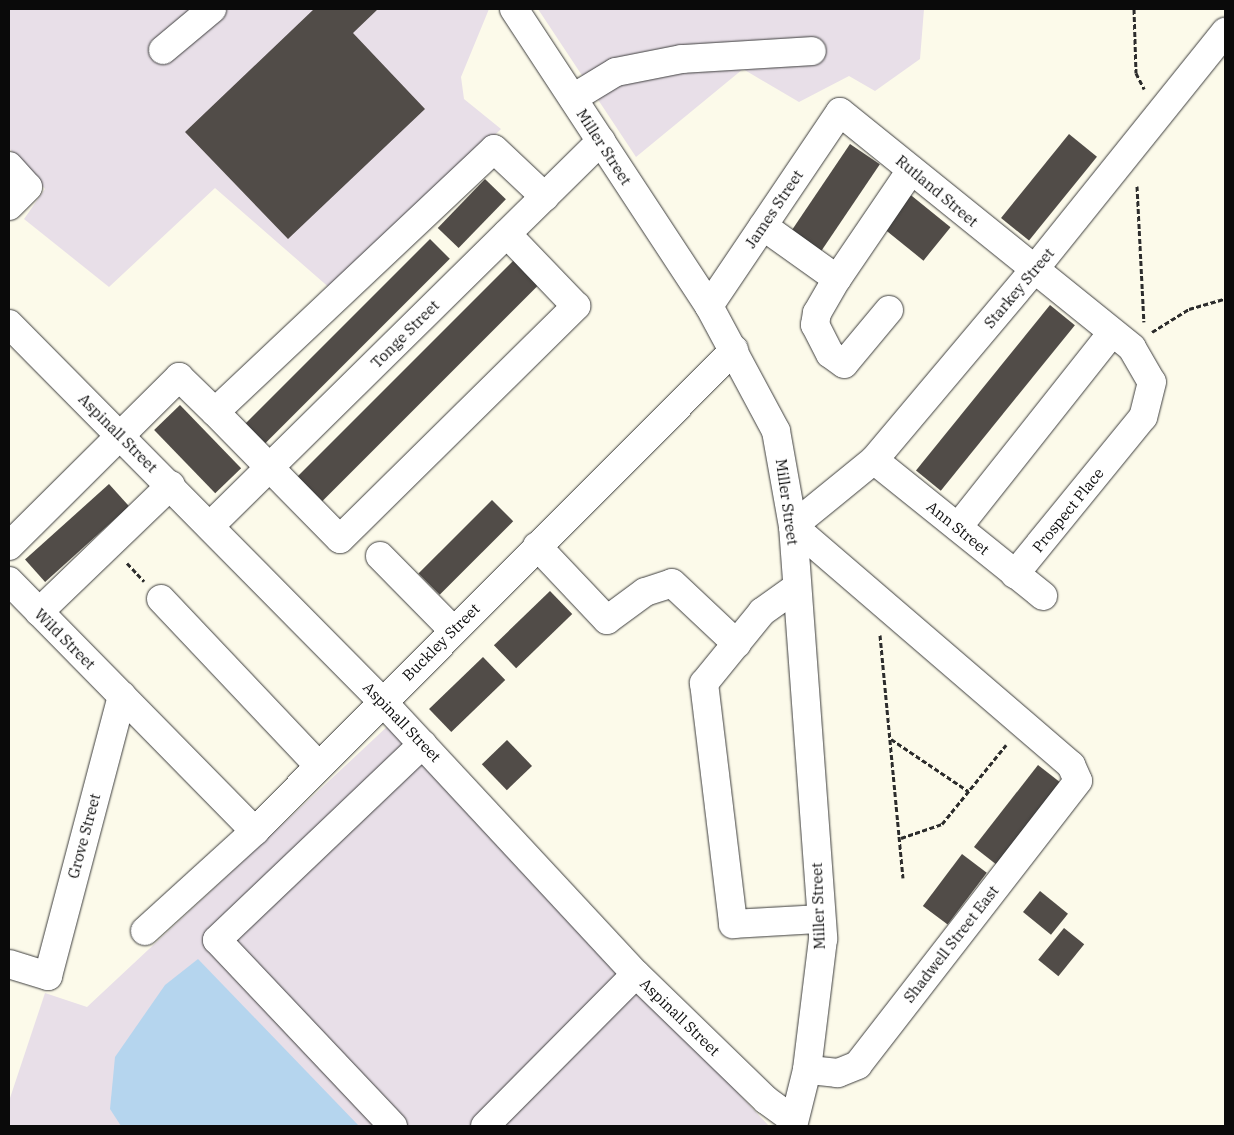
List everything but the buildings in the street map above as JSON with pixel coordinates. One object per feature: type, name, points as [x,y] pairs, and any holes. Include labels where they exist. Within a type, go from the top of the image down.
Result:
[{"type":"street","points":[[163,50],[212,9]]},
{"type":"street","name":"Miller Street","points":[[514,9],[709,306],[776,431],[793,526],[821,919],[807,1070],[794,1123]]},
{"type":"street","name":"Starkey Street","points":[[793,526],[874,460],[1033,272],[1225,32]]},
{"type":"street","points":[[573,98],[625,70],[682,59],[812,51]]},
{"type":"street","name":"Rutland Street","points":[[840,112],[1033,272],[1122,340]]},
{"type":"street","name":"James Street","points":[[709,306],[840,112]]},
{"type":"street","name":"Tonge Street","points":[[210,526],[601,141]]},
{"type":"street","points":[[215,412],[494,149],[544,197]]},
{"type":"street","points":[[9,166],[28,187],[9,206]]},
{"type":"street","points":[[889,310],[844,364],[840,364],[830,354],[815,325],[817,313],[837,279],[911,170]]},
{"type":"street","points":[[763,226],[837,279]]},
{"type":"street","points":[[9,546],[179,377],[340,539],[576,306],[507,234]]},
{"type":"street","name":"Aspinall Street","points":[[9,324],[171,485],[382,701],[636,974],[766,1100],[794,1123]]},
{"type":"street","points":[[958,527],[1122,340]]},
{"type":"street","name":"Prospect Place","points":[[1015,574],[1143,417],[1152,395],[1146,366],[1122,340]]},
{"type":"street","name":"Buckley Street","points":[[145,930],[255,831],[382,701],[734,350]]},
{"type":"street","name":"Ann Street","points":[[874,460],[1044,596]]},
{"type":"street","points":[[39,612],[171,485]]},
{"type":"street","points":[[793,526],[890,608],[1022,725]]},
{"type":"street","points":[[538,546],[607,620],[645,592],[672,583],[737,644]]},
{"type":"street","points":[[380,556],[453,630]]},
{"type":"street","name":"Wild Street","points":[[9,581],[255,831]]},
{"type":"street","points":[[797,587],[762,612],[704,683],[733,924],[821,919]]},
{"type":"street","points":[[161,600],[318,766]]},
{"type":"street","name":"Grove Street","points":[[9,964],[48,976],[122,696]]},
{"type":"street","name":"Shadwell Street East","points":[[807,1070],[838,1073],[858,1065],[1078,781],[1071,765],[1022,725]]},
{"type":"street","points":[[393,1126],[217,940],[423,744]]},
{"type":"street","points":[[485,1126],[636,974]]},
{"type":"path","points":[[1122,340],[1189,309],[1225,299]]},
{"type":"path","points":[[109,544],[161,600]]},
{"type":"path","points":[[890,608],[878,625],[901,838],[903,878]]},
{"type":"path","points":[[901,838],[942,824],[1022,725]]},
{"type":"path","points":[[891,738],[968,791]]},
{"type":"shaded area","points":[[9,9],[489,9],[461,77],[464,99],[501,129],[332,290],[215,188],[109,287],[24,219],[45,189],[9,148]]},
{"type":"shaded area","points":[[538,9],[924,9],[920,59],[875,91],[849,76],[799,102],[743,69],[636,157]]},
{"type":"shaded area","points":[[391,723],[769,1126],[9,1126],[9,1101],[45,993],[87,1007]]},
{"type":"water","points":[[198,959],[359,1126],[121,1126],[110,1109],[115,1057],[165,985]]}]
